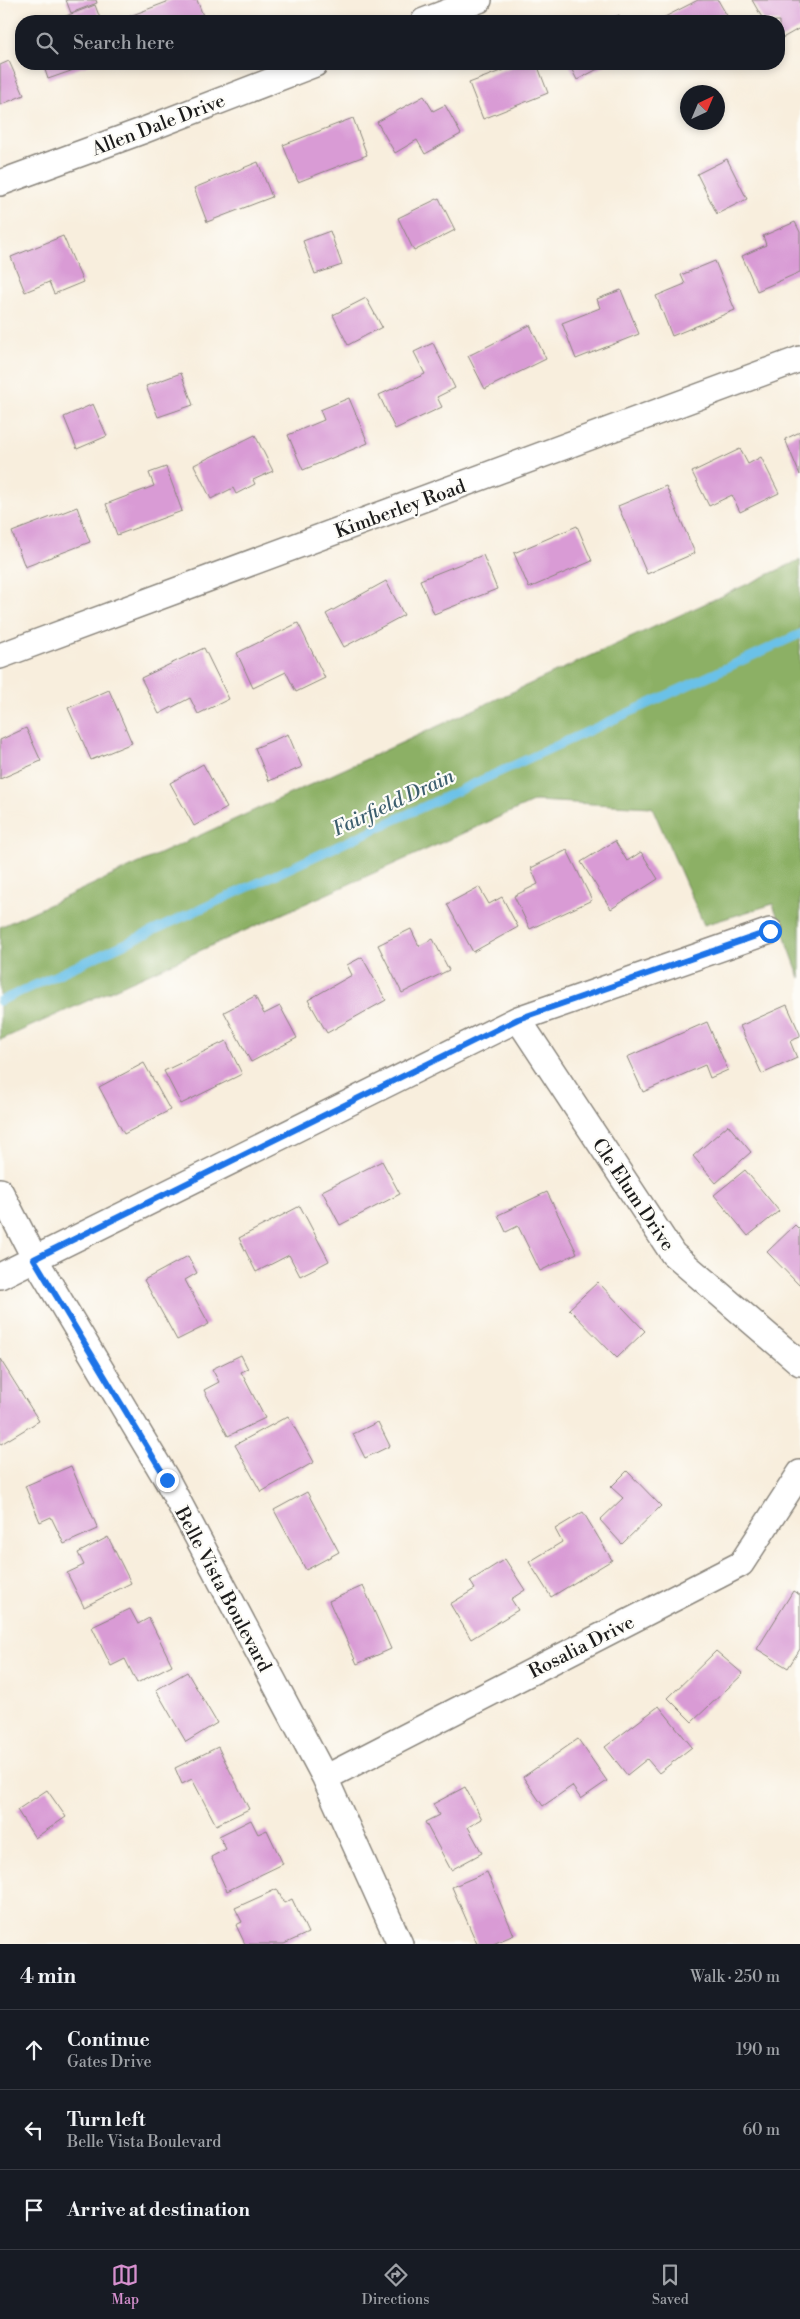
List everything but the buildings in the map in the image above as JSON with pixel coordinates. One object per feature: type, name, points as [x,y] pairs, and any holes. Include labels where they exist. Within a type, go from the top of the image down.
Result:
[{"type":"street","points":[[440,15],[479,0]]},
{"type":"street","name":"Allen Dale Drive","points":[[0,183],[300,70]]},
{"type":"street","name":"Kimberley Road","points":[[0,656],[800,359]]},
{"type":"street","points":[[0,1276],[518,1019],[770,931]]},
{"type":"street","name":"Cle Elum Drive","points":[[518,1019],[673,1254],[800,1363]]},
{"type":"street","name":"Belle Vista Boulevard","points":[[0,1191],[34,1259],[167,1480],[325,1778],[400,1944]]},
{"type":"street","name":"Rosalia Drive","points":[[325,1778],[741,1564],[800,1473]]},
{"type":"green space","points":[[800,560],[800,978],[773,904],[704,925],[652,807],[535,801],[0,1040],[0,927]]},
{"type":"waterway","name":"Fairfield Drain","points":[[0,1001],[800,634]]},
{"type":"route","points":[[167,1480],[34,1259],[518,1019],[770,931]]}]
